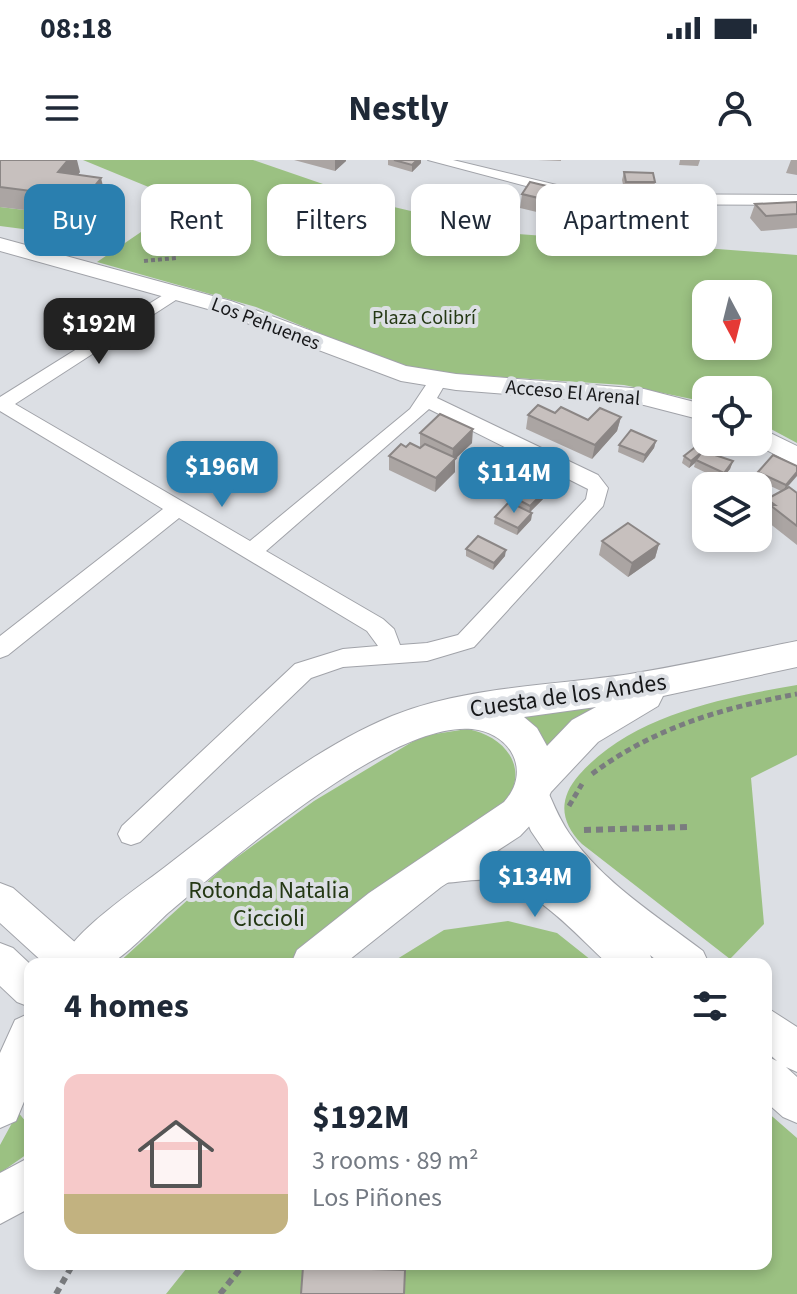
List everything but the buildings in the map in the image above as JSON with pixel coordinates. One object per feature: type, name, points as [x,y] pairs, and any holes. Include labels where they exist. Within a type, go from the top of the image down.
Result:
[{"type":"main road","name":"Cuesta de los Andes","points":[[444,714],[692,676],[797,654]]},
{"type":"main road","name":"Cuesta de los Andes","points":[[534,788],[567,747],[606,716],[692,676]]},
{"type":"main road","points":[[87,958],[188,872],[301,789],[389,734],[444,714],[490,718],[515,730],[530,749],[534,788],[518,813],[429,874],[320,958]]},
{"type":"main road","points":[[0,1105],[24,1049]]},
{"type":"main road","points":[[0,1200],[24,1185]]},
{"type":"street","points":[[435,160],[594,199],[797,200]]},
{"type":"street","name":"Los Pehuenes","points":[[0,244],[238,311],[384,368],[433,390],[586,477],[598,488],[596,501],[466,641],[441,649],[391,653]]},
{"type":"street","points":[[131,834],[303,671],[329,659],[391,653],[380,629],[1,404],[176,292]]},
{"type":"street","points":[[251,552],[433,390]]},
{"type":"street","name":"Acceso El Arenal","points":[[433,390],[633,396],[692,410]]},
{"type":"street","points":[[772,443],[797,457]]},
{"type":"street","points":[[0,649],[178,508]]},
{"type":"street","points":[[534,788],[547,835],[566,860],[683,958]]},
{"type":"street","points":[[429,874],[477,862],[518,871],[553,895],[628,958]]},
{"type":"street","points":[[0,900],[65,958]]},
{"type":"street","points":[[0,961],[24,983]]},
{"type":"street","points":[[772,1031],[797,1052]]},
{"type":"street","points":[[772,1081],[797,1103]]},
{"type":"path","points":[[568,813],[574,795],[593,773],[630,747],[727,709],[797,694]]},
{"type":"path","points":[[573,830],[687,827]]},
{"type":"path","points":[[56,1294],[70,1270]]},
{"type":"path","points":[[220,1294],[239,1270]]},
{"type":"green space","name":"Plaza Colibrí","points":[[83,160],[253,160],[323,184],[267,184],[267,256],[395,256],[395,207],[411,211],[411,256],[520,256],[520,234],[536,235],[536,256],[717,256],[717,249],[797,255],[797,443],[772,430],[772,376],[692,376],[692,399],[624,385],[426,372],[384,360],[256,307],[97,262],[106,256],[125,256],[125,243],[141,232],[141,256],[251,256],[251,184],[141,184]]},
{"type":"green space","points":[[0,207],[24,210],[24,229],[0,226]]},
{"type":"green space","points":[[797,685],[797,755],[751,778],[764,924],[729,958],[582,844],[569,827],[564,810],[568,793],[579,775],[625,737],[680,712]]},
{"type":"green space","points":[[599,704],[547,746],[518,714]]},
{"type":"green space","name":"Rotonda Natalia Ciccioli","points":[[467,729],[480,732],[501,745],[514,764],[513,787],[507,800],[320,935],[293,958],[124,958],[225,866],[314,801],[422,736]]},
{"type":"green space","points":[[508,921],[557,933],[588,958],[399,958],[444,930]]},
{"type":"green space","points":[[18,1112],[24,1120],[24,1156],[0,1173],[0,1145]]},
{"type":"green space","points":[[772,1116],[797,1138],[797,1294],[166,1294],[185,1270],[772,1270]]}]
